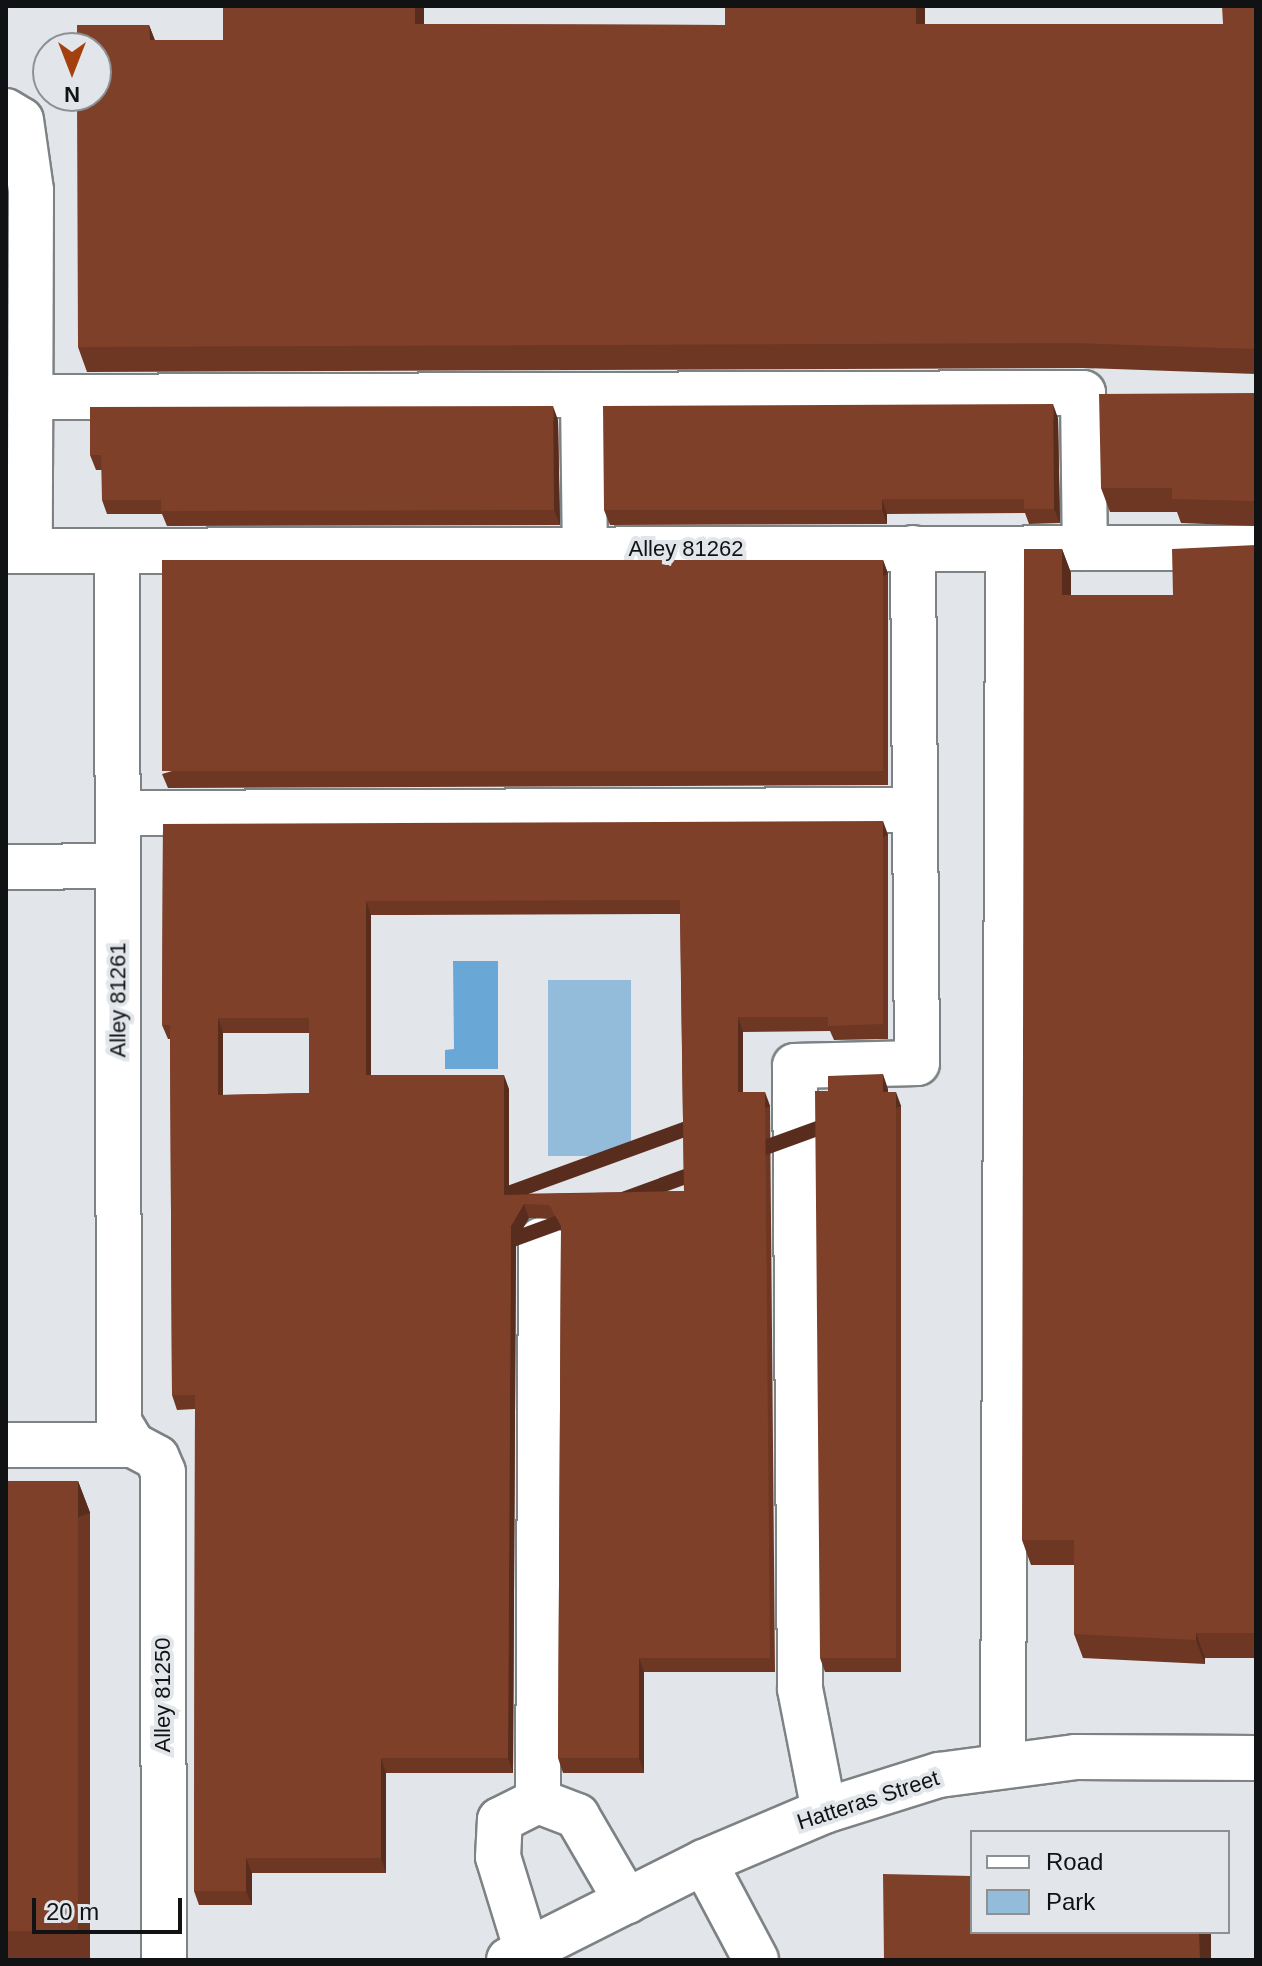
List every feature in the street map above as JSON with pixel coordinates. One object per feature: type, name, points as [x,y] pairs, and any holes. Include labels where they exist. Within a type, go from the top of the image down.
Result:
[{"type":"street","points":[[6,111],[21,120],[31,190],[31,397],[18,551]]},
{"type":"street","points":[[1083,393],[1085,548]]},
{"type":"street","points":[[31,397],[1130,394]]},
{"type":"street","points":[[583,395],[585,550]]},
{"type":"street","points":[[824,1811],[800,1689],[795,1066],[917,1063],[913,548]]},
{"type":"street","name":"Alley 81262","points":[[18,551],[1256,548]]},
{"type":"street","points":[[1003,1763],[1008,549]]},
{"type":"street","name":"Alley 81261","points":[[117,551],[119,1422],[133,1445]]},
{"type":"street","points":[[118,813],[915,810]]},
{"type":"street","points":[[6,867],[118,866]]},
{"type":"street","points":[[538,1801],[541,1240]]},
{"type":"street","points":[[6,1445],[133,1445]]},
{"type":"street","name":"Alley 81250","points":[[133,1445],[157,1458],[163,1472],[164,1960]]},
{"type":"street","name":"Hatteras Street","points":[[518,1956],[704,1862],[824,1811],[939,1775],[1003,1763],[1075,1757],[1256,1758]]},
{"type":"street","points":[[518,1956],[498,1857],[500,1820],[538,1801],[577,1816],[627,1902]]},
{"type":"street","points":[[704,1862],[756,1960]]},
{"type":"green space","points":[[548,980],[631,980],[631,1156],[548,1156]]},
{"type":"shaded area","points":[[453,961],[498,961],[498,1069],[445,1069],[445,1050],[454,1049]]},
{"type":"building","points":[[223,6],[415,6],[415,24],[725,25],[725,6],[916,6],[916,24],[1223,24],[1222,6],[1256,6],[1256,349],[1074,343],[78,347],[77,112],[112,112],[112,32],[77,32],[77,25],[149,25],[150,40],[223,40]]},
{"type":"building","points":[[1256,393],[1256,501],[1172,499],[1172,488],[1101,488],[1099,394]]},
{"type":"building","points":[[1053,404],[1054,509],[1024,509],[1024,499],[882,499],[882,510],[604,510],[603,406]]},
{"type":"building","points":[[553,406],[554,510],[161,511],[161,500],[102,500],[101,455],[90,455],[90,407]]},
{"type":"building","points":[[1256,545],[1256,1633],[1196,1633],[1196,1640],[1074,1634],[1074,1540],[1022,1540],[1024,549],[1062,549],[1062,595],[1173,595],[1172,549]]},
{"type":"building","points":[[162,560],[883,560],[883,771],[162,771]]},
{"type":"building","points":[[883,821],[883,1024],[828,1026],[828,1017],[738,1017],[738,1092],[765,1092],[770,1658],[639,1658],[639,1758],[558,1758],[561,1226],[549,1205],[524,1204],[511,1226],[508,1758],[381,1758],[381,1858],[246,1858],[246,1891],[194,1891],[195,1395],[172,1395],[170,1025],[162,1025],[163,824]],"holes":[[[680,900],[684,1191],[504,1195],[504,1075],[366,1075],[366,901]],[[218,1018],[309,1018],[309,1093],[218,1095]]]},
{"type":"building","points":[[883,1074],[883,1092],[896,1092],[896,1658],[820,1658],[815,1091],[828,1091],[828,1076]]},
{"type":"building","points":[[6,1481],[78,1481],[78,1931],[6,1931]]},
{"type":"building","points":[[883,1874],[970,1876],[970,1934],[1199,1934],[1200,1960],[884,1960]]}]
